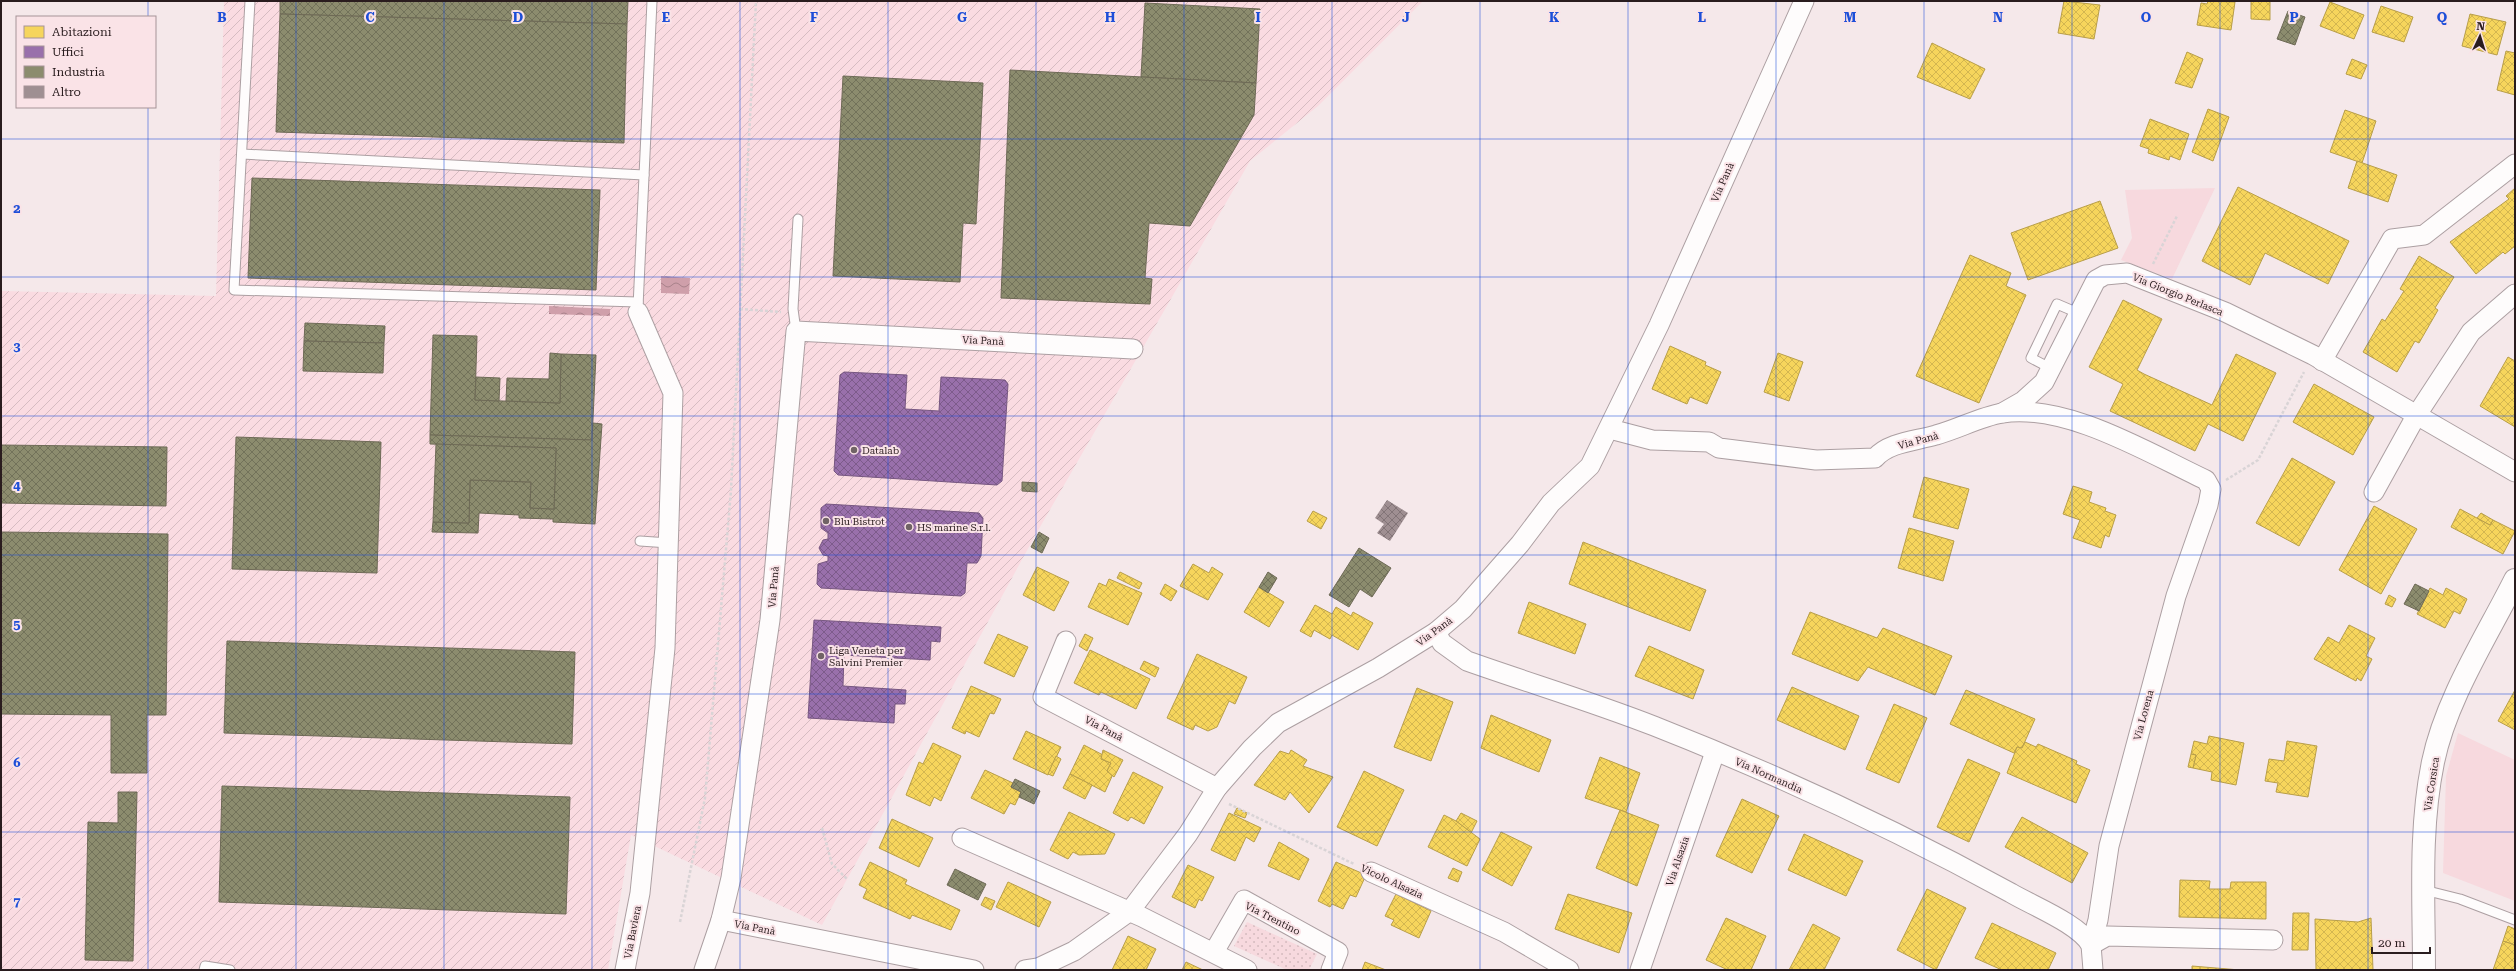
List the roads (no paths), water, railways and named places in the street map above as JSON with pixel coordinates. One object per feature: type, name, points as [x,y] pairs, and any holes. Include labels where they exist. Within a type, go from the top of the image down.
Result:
[{"type":"street","name":"Via Panà","points":[[1025,970],[1038,968],[1074,951],[1130,911],[1188,834],[1214,792],[1252,748],[1278,723],[1378,668],[1436,632],[1463,609],[1520,544],[1551,503],[1590,466],[1610,428],[1659,325],[1804,1]]},
{"type":"street","points":[[2314,365],[2392,239],[2424,235],[2515,164]]},
{"type":"street","name":"Via Giorgio Perlasca","points":[[2002,413],[2023,400],[2044,382],[2052,369],[2096,280],[2105,275],[2127,273],[2225,312],[2314,365],[2416,416],[2515,472]]},
{"type":"street","points":[[2374,492],[2416,416],[2471,332],[2515,294]]},
{"type":"street","points":[[638,307],[673,393],[669,543]]},
{"type":"street","name":"Via Panà","points":[[974,970],[721,920],[731,878],[770,620],[795,322],[1134,349]]},
{"type":"street","name":"Via Panà","points":[[1610,428],[1652,440],[1709,442],[1719,448],[1833,461],[1875,458],[1883,449],[1937,435],[2002,413],[2056,415],[2086,424],[2206,480],[2211,490]]},
{"type":"street","name":"Via Lorena","points":[[2093,970],[2091,945],[2098,920],[2109,846],[2176,596],[2208,505],[2211,490]]},
{"type":"street","name":"Via Baviera","points":[[625,970],[640,893],[665,648],[669,543]]},
{"type":"street","name":"Via Corsica","points":[[2424,970],[2425,820],[2433,760],[2444,726],[2464,679],[2513,587]]},
{"type":"street","name":"Via Normandia","points":[[1436,632],[1442,643],[1467,661],[1654,726],[1844,809],[1951,860],[2078,931],[2086,937],[2091,945]]},
{"type":"street","name":"Via Panà","points":[[1066,641],[1043,697],[1214,792]]},
{"type":"street","name":"Via Alsazia","points":[[1640,970],[1715,752]]},
{"type":"street","points":[[962,838],[1130,911],[1214,952],[1247,970]]},
{"type":"street","name":"Vicolo Alsazia","points":[[1371,872],[1504,932],[1569,970]]},
{"type":"street","name":"Via Trentino","points":[[1214,952],[1244,900],[1338,952],[1332,970]]},
{"type":"street","points":[[704,970],[721,920]]},
{"type":"street","points":[[2091,945],[2108,936],[2273,940]]},
{"type":"lane","points":[[250,1],[234,290],[638,307],[652,1]]},
{"type":"lane","points":[[242,154],[644,175]]},
{"type":"lane","points":[[795,322],[798,220]]},
{"type":"lane","points":[[640,541],[669,543]]},
{"type":"lane","points":[[2424,890],[2460,899],[2515,920]]},
{"type":"lane","points":[[204,970],[205,966],[230,970]]},
{"type":"water","points":[[661,276],[690,278],[689,294],[661,293]]},
{"type":"water","points":[[549,306],[610,309],[610,316],[549,314]]},
{"type":"place","name":"Datalab","points":[[854,450]]},
{"type":"place","name":"Blu Bistrot","points":[[826,521]]},
{"type":"place","name":"HS marine S.r.l.","points":[[909,527]]},
{"type":"place","name":"Liga Veneta per Salvini Premier","points":[[821,656]]}]
